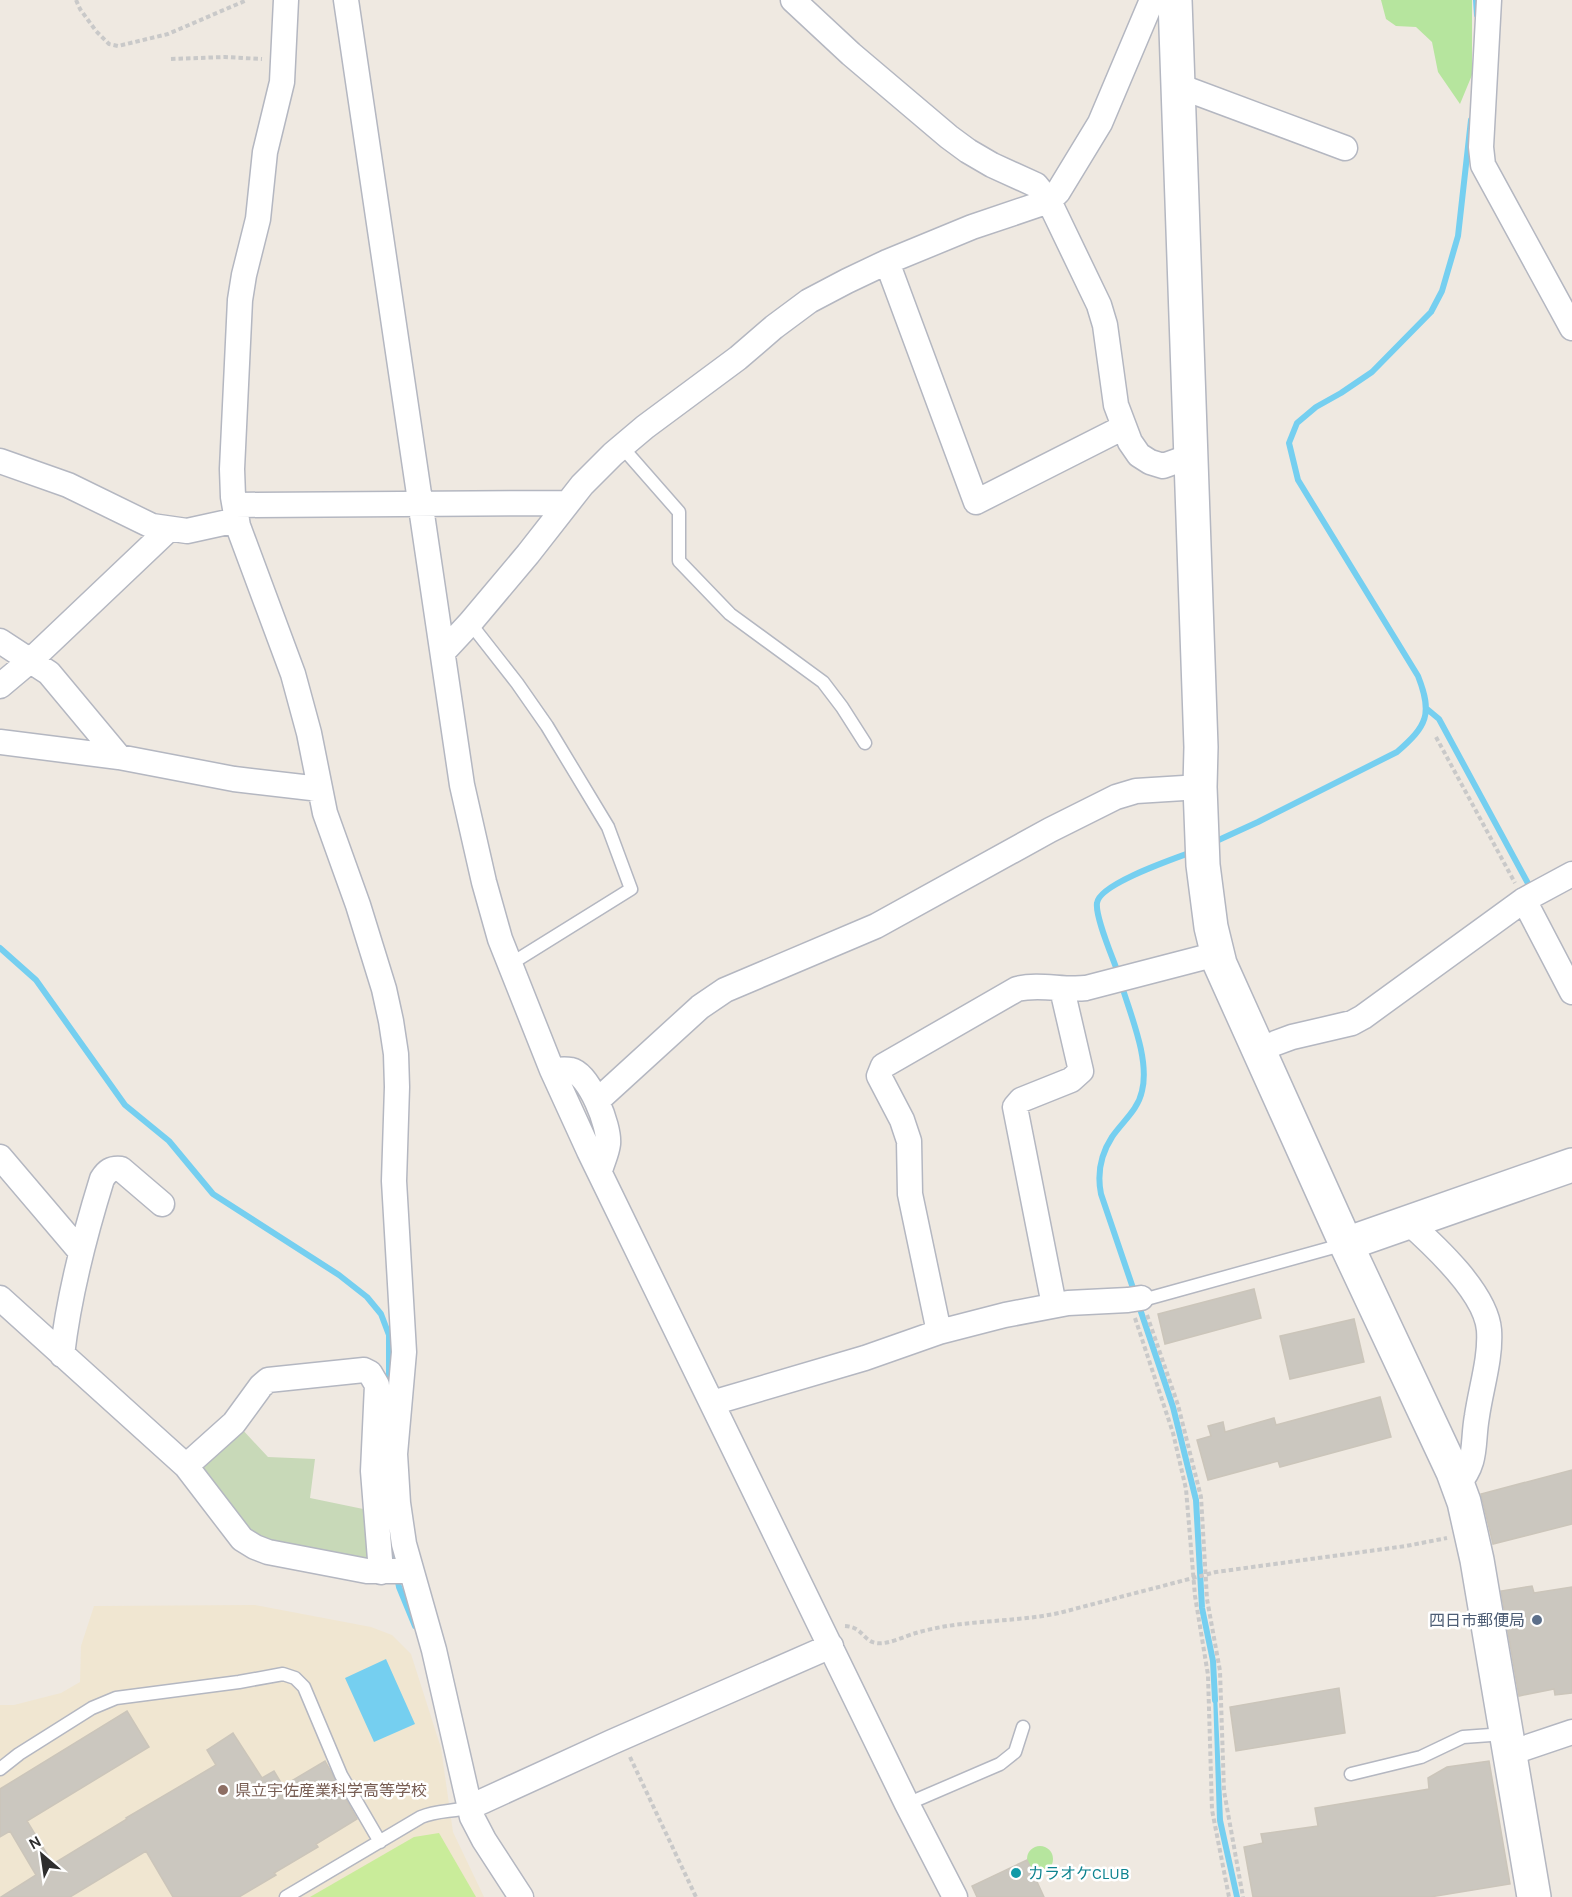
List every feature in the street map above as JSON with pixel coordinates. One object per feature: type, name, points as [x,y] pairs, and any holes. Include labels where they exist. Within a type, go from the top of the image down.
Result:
[{"type":"street","points":[[286,0],[282,82],[265,152],[258,219],[240,300],[232,469],[236,512],[246,550],[293,674],[334,842],[358,905],[381,979],[391,1021],[396,1054],[394,1181],[404,1352],[397,1418],[396,1477],[401,1523],[411,1571],[434,1650],[472,1817],[521,1897]]},
{"type":"street","points":[[346,0],[422,504],[454,746],[484,882],[509,966],[552,1070],[600,1171],[907,1804],[955,1897]]},
{"type":"street","points":[[793,0],[949,137],[992,165],[1036,185],[1048,201],[1100,305],[1106,325],[1116,405],[1130,442],[1139,455],[1163,466],[1191,456]]},
{"type":"street","points":[[443,652],[470,623],[582,485],[622,447],[738,358],[774,327],[809,301],[887,262],[981,224],[1048,201],[1064,184],[1100,123],[1152,0]]},
{"type":"street","points":[[1175,0],[1176,85],[1201,747],[1200,787],[1205,889],[1217,954],[1225,978],[1257,1050],[1458,1484],[1472,1533],[1534,1897]]},
{"type":"street","points":[[1489,0],[1481,147],[1483,165],[1572,327]]},
{"type":"street","points":[[1176,85],[1345,148]]},
{"type":"street","points":[[887,262],[976,502],[1124,427]]},
{"type":"street","points":[[0,461],[68,485],[152,526],[187,531],[236,512],[422,504],[567,503]]},
{"type":"street","points":[[0,686],[31,660],[169,529]]},
{"type":"street","points":[[0,641],[49,673],[119,757]]},
{"type":"street","points":[[0,742],[119,757],[234,779],[320,789]]},
{"type":"street","points":[[597,1101],[700,1007],[725,990],[876,926],[1050,830],[1116,797],[1136,791],[1200,787]]},
{"type":"street","points":[[1257,1050],[1292,1037],[1352,1023],[1363,1017],[1524,900],[1572,874]]},
{"type":"street","points":[[1524,900],[1572,992]]},
{"type":"street","points":[[939,1332],[911,1204],[909,1141],[902,1120],[881,1080],[880,1071],[883,1066],[1017,989],[1086,988],[1217,954]]},
{"type":"street","points":[[1054,1305],[1015,1107],[1018,1101],[1071,1080],[1081,1071],[1062,989]]},
{"type":"street","points":[[552,1070],[576,1072],[597,1101],[605,1120],[608,1137],[600,1171]]},
{"type":"street","points":[[0,1157],[80,1251]]},
{"type":"street","points":[[1346,1244],[1572,1166]]},
{"type":"street","points":[[62,1354],[67,1311],[80,1251],[106,1172],[113,1168],[121,1169],[162,1204]]},
{"type":"street","points":[[1408,1222],[1438,1248],[1461,1275],[1484,1311],[1489,1329],[1472,1462],[1458,1484]]},
{"type":"street","points":[[0,1298],[186,1466],[242,1539],[268,1552],[381,1572],[411,1571]]},
{"type":"street","points":[[712,1403],[865,1358],[939,1332],[1054,1305],[1140,1299]]},
{"type":"street","points":[[186,1466],[234,1423],[268,1380],[355,1370],[370,1373],[376,1385],[373,1471],[381,1572]]},
{"type":"street","points":[[470,1807],[621,1738],[827,1639]]},
{"type":"street","points":[[1508,1743],[1572,1732]]},
{"type":"lane","points":[[622,447],[679,512],[679,561],[730,614],[823,682],[865,743]]},
{"type":"lane","points":[[470,623],[517,683],[559,745],[608,827],[631,889],[509,966]]},
{"type":"lane","points":[[1140,1299],[1346,1244]]},
{"type":"lane","points":[[0,1769],[76,1717],[110,1700],[283,1674],[294,1678],[304,1687],[342,1775],[380,1842]]},
{"type":"lane","points":[[907,1804],[1000,1764],[1015,1752],[1023,1727]]},
{"type":"lane","points":[[1351,1774],[1421,1757],[1463,1737],[1508,1743]]},
{"type":"lane","points":[[286,1897],[431,1813],[470,1807]]},
{"type":"path","points":[[76,0],[96,31],[109,44],[118,46],[168,34],[247,0]]},
{"type":"path","points":[[171,59],[225,57],[284,60]]},
{"type":"path","points":[[1436,737],[1524,900]]},
{"type":"path","points":[[1140,1299],[1178,1405],[1201,1497],[1208,1611],[1220,1671],[1224,1791],[1243,1897]]},
{"type":"path","points":[[1140,1299],[1155,1376],[1182,1470],[1190,1511],[1196,1602],[1208,1675],[1214,1821],[1229,1897]]},
{"type":"path","points":[[827,1639],[841,1626],[859,1630],[869,1640],[879,1644],[936,1627],[1052,1615],[1194,1576],[1406,1546],[1472,1533]]},
{"type":"path","points":[[621,1738],[696,1897]]},
{"type":"shaded area","name":"県立宇佐産業科学高等学校","points":[[255,1605],[371,1627],[392,1635],[411,1654],[441,1748],[453,1832],[484,1897],[0,1897],[0,1705],[14,1705],[61,1693],[80,1682],[81,1646],[94,1606]]},
{"type":"green space","points":[[1381,0],[1472,0],[1472,75],[1460,104],[1438,72],[1432,42],[1416,27],[1396,26],[1386,19]]},
{"type":"green space","points":[[240,1427],[268,1457],[315,1459],[310,1498],[368,1510],[370,1560],[257,1539],[196,1467]]},
{"type":"green space","points":[[439,1833],[476,1897],[310,1897],[414,1837]]},
{"type":"green space","points":[[1040,1846],[1049,1850],[1053,1859],[1049,1868],[1040,1872],[1031,1868],[1027,1859],[1031,1850]]},
{"type":"water","points":[[386,1659],[415,1724],[374,1742],[345,1678]]},
{"type":"water","points":[[1213,1693],[1217,1693],[1223,1820],[1240,1897],[1234,1897],[1217,1821]]},
{"type":"building","points":[[1254,1289],[1261,1318],[1165,1344],[1158,1314]]},
{"type":"building","points":[[1354,1319],[1364,1362],[1290,1379],[1280,1336]]},
{"type":"building","points":[[1380,1397],[1391,1437],[1280,1467],[1278,1461],[1208,1480],[1197,1440],[1211,1436],[1208,1426],[1223,1422],[1225,1432],[1274,1418],[1276,1425]]},
{"type":"building","points":[[1572,1470],[1572,1524],[1493,1544],[1481,1494]]},
{"type":"building","name":"四日市郵便局","points":[[1532,1586],[1534,1593],[1572,1587],[1572,1693],[1555,1695],[1554,1689],[1519,1696],[1501,1591]]},
{"type":"building","points":[[1339,1688],[1345,1733],[1236,1751],[1230,1707]]},
{"type":"building","points":[[127,1711],[149,1747],[27,1821],[53,1864],[216,1765],[207,1750],[233,1733],[262,1778],[274,1771],[283,1786],[325,1761],[357,1819],[316,1844],[318,1847],[274,1873],[276,1875],[239,1897],[173,1897],[146,1851],[70,1897],[1,1897],[36,1875],[10,1831],[0,1837],[0,1789]]},
{"type":"building","points":[[1489,1761],[1510,1884],[1430,1897],[1253,1897],[1244,1847],[1263,1843],[1261,1834],[1318,1826],[1315,1808],[1429,1789],[1428,1778],[1447,1767]]},
{"type":"building","name":"カラオケCLUB","points":[[1027,1860],[1044,1897],[977,1897],[972,1886]]},
{"type":"waterway","points":[[1476,0],[1477,15]]},
{"type":"waterway","points":[[1212,843],[1397,752],[1421,727],[1426,710],[1423,689],[1418,676],[1298,480],[1289,443],[1297,423],[1316,407],[1372,372],[1431,312],[1442,291],[1458,236],[1471,120]]},
{"type":"waterway","points":[[1427,709],[1439,719],[1531,889]]},
{"type":"waterway","points":[[1118,973],[1097,909],[1101,896],[1123,880],[1192,852]]},
{"type":"waterway","points":[[0,948],[36,980],[125,1105],[169,1141],[213,1194],[339,1275],[367,1297],[381,1314],[389,1335],[387,1388]]},
{"type":"waterway","points":[[1121,983],[1138,1037],[1144,1078],[1137,1104],[1105,1150],[1099,1179],[1101,1194],[1135,1294]]},
{"type":"waterway","points":[[1138,1303],[1173,1407],[1196,1500],[1202,1608],[1213,1661],[1215,1700]]},
{"type":"waterway","points":[[389,1523],[395,1567]]},
{"type":"waterway","points":[[397,1577],[415,1626]]},
{"type":"place","name":"四日市郵便局","points":[[1537,1620]]},
{"type":"place","name":"県立宇佐産業科学高等学校","points":[[223,1790]]},
{"type":"place","name":"カラオケCLUB","points":[[1016,1873]]}]
